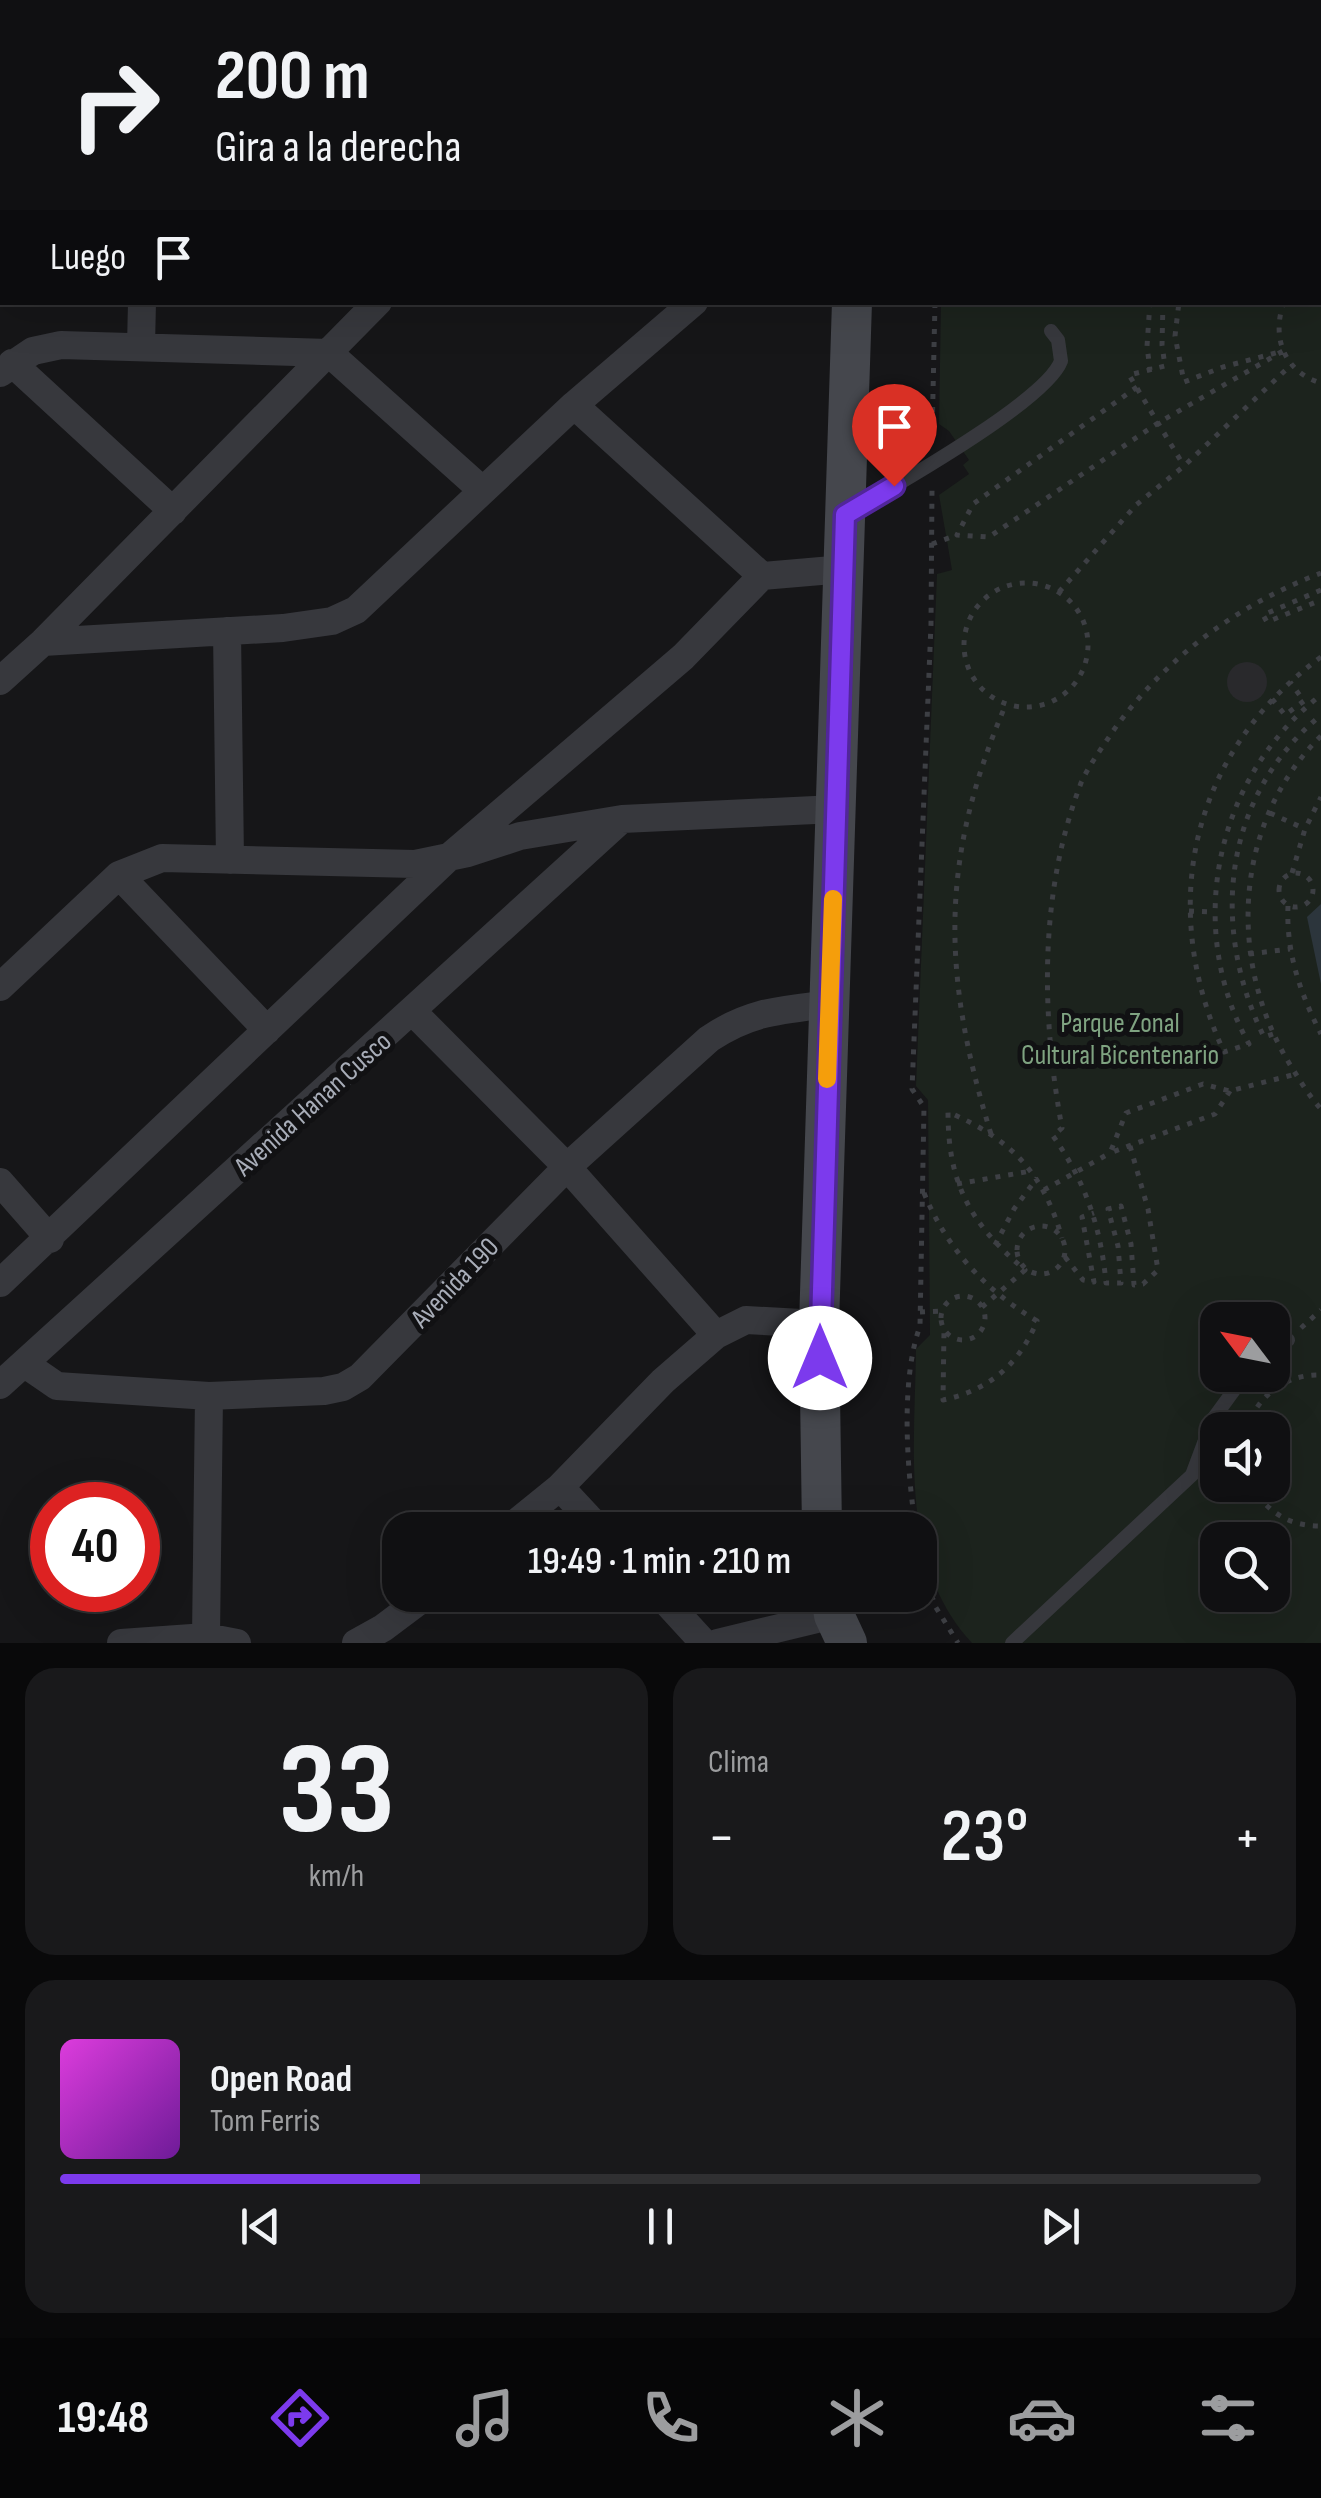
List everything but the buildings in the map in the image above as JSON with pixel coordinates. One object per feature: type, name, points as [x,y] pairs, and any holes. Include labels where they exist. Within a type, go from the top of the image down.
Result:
[{"type":"street","points":[[141,346],[142,305]]},
{"type":"street","points":[[0,681],[375,305]]},
{"type":"street","points":[[43,642],[307,626],[332,621],[356,610],[574,405],[691,305]]},
{"type":"street","points":[[822,1512],[819,1324],[852,305]]},
{"type":"street","points":[[173,511],[6,368],[33,351],[61,345],[328,353],[482,490]]},
{"type":"street","points":[[574,405],[762,576]]},
{"type":"street","points":[[0,1284],[448,858],[683,658],[762,576],[844,569]]},
{"type":"street","points":[[227,632],[230,860]]},
{"type":"street","points":[[0,987],[118,875],[162,858],[415,864],[520,836],[622,819],[836,809]]},
{"type":"street","name":"Avenida Hanan Cusco","points":[[0,1385],[622,819]]},
{"type":"street","points":[[118,875],[267,1030]]},
{"type":"street","name":"Avenida 190","points":[[24,1364],[56,1386],[209,1396],[343,1387],[360,1377],[566,1167],[709,1039],[733,1022],[761,1012],[830,1004]]},
{"type":"street","points":[[413,1012],[566,1167],[716,1335]]},
{"type":"street","points":[[0,1182],[50,1239]]},
{"type":"street","points":[[529,1512],[560,1487],[663,1381],[716,1335],[746,1320],[819,1324]]},
{"type":"street","points":[[206,1636],[209,1396]]},
{"type":"street","points":[[560,1487],[583,1512]]},
{"type":"street","points":[[356,1643],[402,1612]]},
{"type":"street","points":[[676,1612],[704,1643]]},
{"type":"street","points":[[717,1643],[837,1618]]},
{"type":"street","points":[[120,1643],[206,1636],[237,1643]]},
{"type":"lane","points":[[845,515],[932,464],[1053,376],[1061,361],[1061,350],[1051,331]]},
{"type":"lane","points":[[1012,1643],[1192,1475],[1213,1419],[1233,1392]]},
{"type":"path","points":[[914,1512],[908,1453],[912,1349],[920,1326],[924,1108],[912,1090],[932,544],[935,305]]},
{"type":"path","points":[[1150,305],[1150,370]]},
{"type":"path","points":[[1163,305],[1166,366],[1130,375],[1184,466]]},
{"type":"path","points":[[1179,305],[1176,336],[1184,382],[1228,365],[1283,351]]},
{"type":"path","points":[[1283,305],[1279,320],[1283,351],[1302,376],[1321,384]]},
{"type":"path","points":[[932,544],[957,535],[990,537],[1158,423],[1283,351]]},
{"type":"path","points":[[1059,592],[1136,505],[1184,466],[1291,365]]},
{"type":"path","points":[[957,535],[973,504],[1137,388]]},
{"type":"path","points":[[1130,1146],[1148,1210],[1158,1270],[1143,1284],[1134,1284],[1131,1244],[1121,1206],[1108,1210],[1118,1246],[1121,1283],[1106,1283],[1094,1213],[1076,1172],[1053,1136],[1062,1128],[1048,1033],[1047,984],[1056,881],[1082,781],[1120,721],[1180,656],[1225,621],[1321,573]]},
{"type":"path","points":[[1022,583],[1042,585],[1059,592],[1074,606],[1086,633],[1086,662],[1077,681],[1063,695],[1026,708],[1006,704],[989,696],[966,666],[966,628],[974,610],[987,596],[1022,583]]},
{"type":"path","points":[[1321,590],[1263,615],[1267,622],[1321,600]]},
{"type":"path","points":[[1321,657],[1272,698],[1248,727],[1212,791],[1193,858],[1189,911],[1192,958],[1224,1052],[1249,1044],[1232,1015],[1222,983],[1214,912],[1222,850],[1238,802],[1263,756],[1321,695]]},
{"type":"path","points":[[1272,698],[1285,715],[1304,701],[1290,682]]},
{"type":"path","points":[[991,1134],[961,1022],[954,939],[959,858],[967,818],[1006,704]]},
{"type":"path","points":[[1273,1034],[1264,1037],[1250,1008],[1233,947],[1231,898],[1237,852],[1246,822],[1273,768],[1321,715]]},
{"type":"path","points":[[1321,736],[1296,766],[1270,813],[1254,856],[1248,889],[1249,954],[1254,986],[1273,1034],[1321,1108]]},
{"type":"path","points":[[1321,797],[1305,829],[1292,873],[1280,881],[1278,889],[1288,906],[1290,949],[1307,1008],[1321,1034]]},
{"type":"path","points":[[1270,813],[1305,829]]},
{"type":"path","points":[[1222,850],[1237,852]]},
{"type":"path","points":[[1288,906],[1306,904],[1312,891],[1307,877],[1292,873]]},
{"type":"path","points":[[1189,911],[1214,912]]},
{"type":"path","points":[[1249,954],[1290,949]]},
{"type":"path","points":[[1110,1153],[1126,1113],[1203,1084],[1230,1091],[1296,1074]]},
{"type":"path","points":[[1044,1190],[1110,1153],[1215,1114],[1230,1091]]},
{"type":"path","points":[[1313,1099],[1321,1093]]},
{"type":"path","points":[[948,1112],[991,1134],[1032,1171],[1044,1190],[1062,1238],[1064,1256],[1060,1266],[1044,1275],[1026,1270],[980,1227],[958,1184],[948,1136],[948,1112]]},
{"type":"path","points":[[958,1184],[1032,1171]]},
{"type":"path","points":[[995,1244],[1014,1208],[1037,1178]]},
{"type":"path","points":[[923,1190],[933,1215],[962,1260],[998,1295],[1037,1321],[1022,1352],[1000,1376],[982,1388],[943,1400],[942,1311],[948,1302],[966,1296],[982,1307],[984,1326],[970,1340],[951,1337],[944,1330]]},
{"type":"path","points":[[1064,1256],[1083,1280],[1094,1282],[1082,1217],[1094,1213]]},
{"type":"path","points":[[1026,1270],[1016,1253],[1022,1234],[1048,1226],[1062,1238]]},
{"type":"path","points":[[982,1307],[1026,1270]]},
{"type":"path","points":[[920,1312],[942,1311]]},
{"type":"path","points":[[1255,1412],[1262,1398],[1276,1387],[1293,1378],[1321,1375]]},
{"type":"path","points":[[1265,1502],[1289,1522],[1321,1526]]},
{"type":"path","points":[[937,1609],[958,1643]]},
{"type":"green space","name":"Parque Zonal Cultural Bicentenario","points":[[941,305],[1321,305],[1321,1643],[972,1643],[937,1588],[937,1512],[917,1512],[914,1465],[916,1349],[930,1335],[928,1100],[916,1086],[937,574],[952,570],[939,495],[969,474],[963,465],[969,460],[949,431],[939,424]]},
{"type":"shaded area","points":[[1321,904],[1321,984],[1307,917]]},
{"type":"slow traffic","points":[[827,1079],[833,899]]},
{"type":"route","points":[[820,1358],[845,515],[894,486]]}]
